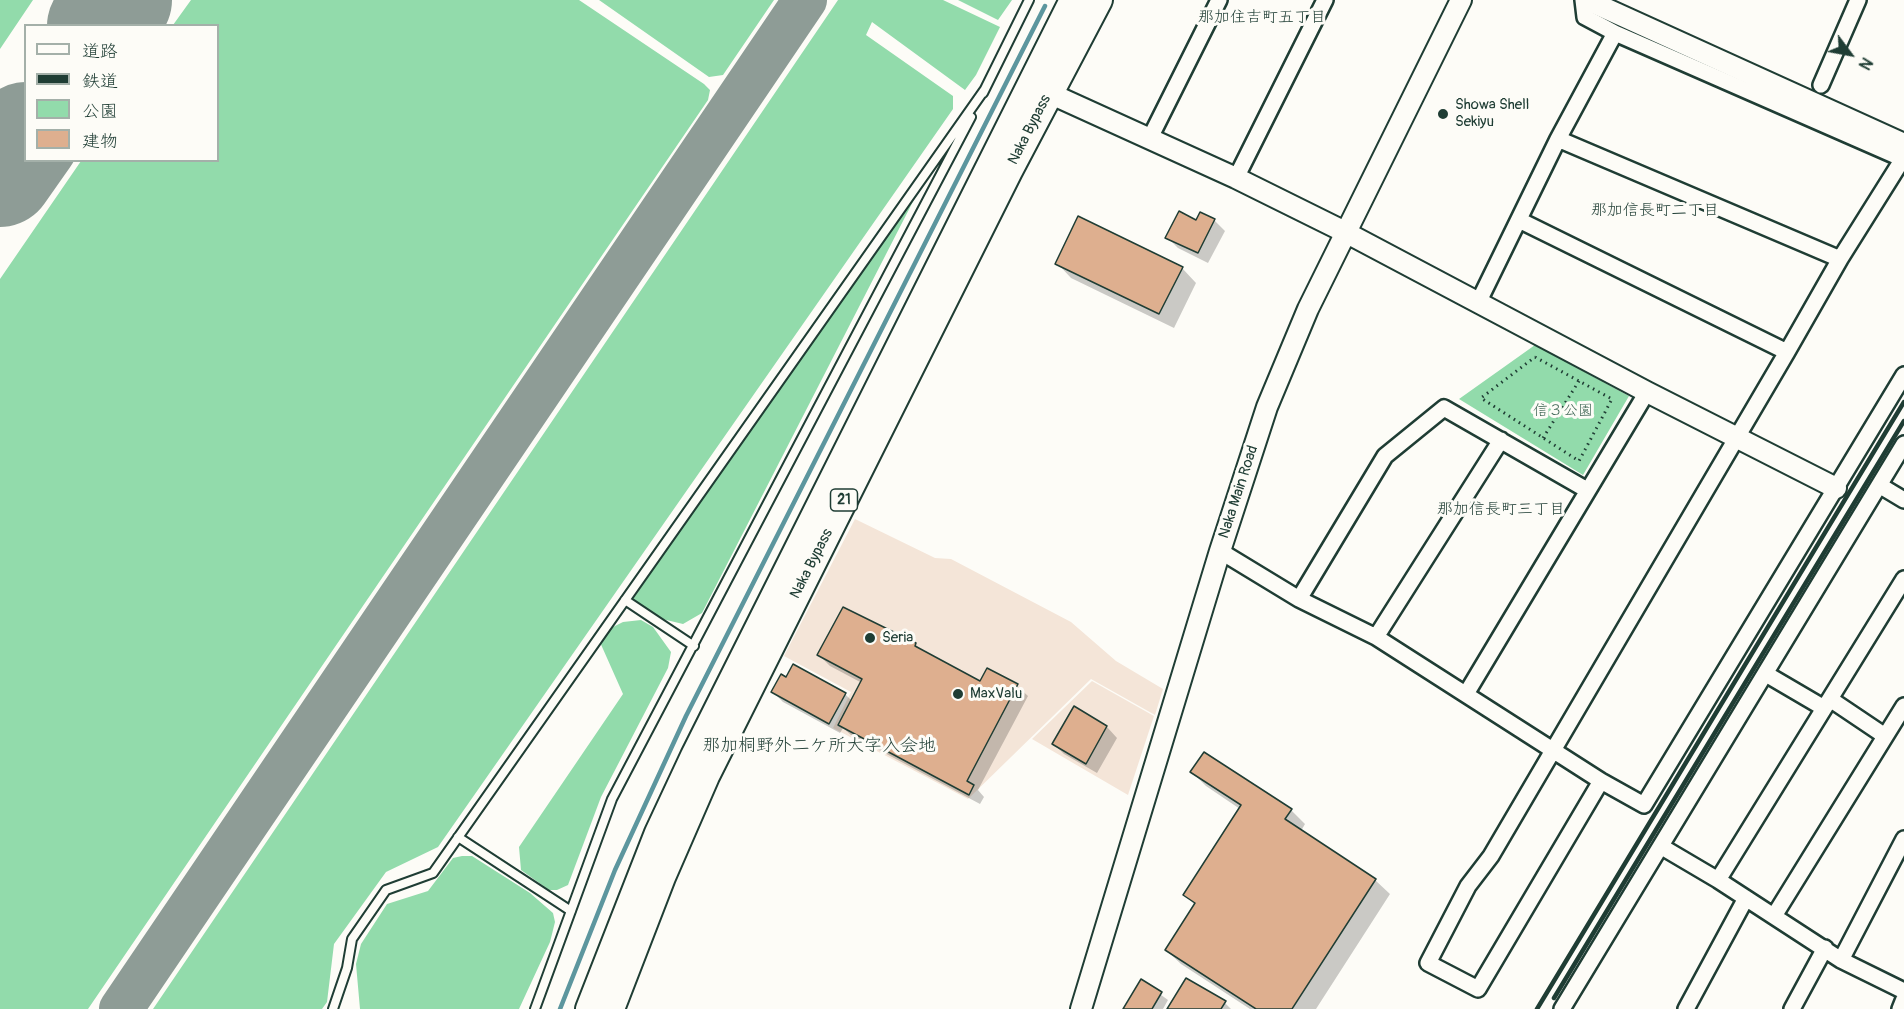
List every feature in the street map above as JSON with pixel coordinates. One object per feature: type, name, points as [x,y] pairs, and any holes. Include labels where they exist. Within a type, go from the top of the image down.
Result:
[{"type":"highway","name":"Naka Bypass","points":[[589,1009],[658,833],[694,756],[1073,0]]},
{"type":"highway","name":"Naka Bypass","points":[[611,1009],[658,888],[706,776],[1049,93],[1099,0]]},
{"type":"street","points":[[1150,138],[1219,0]]},
{"type":"street","points":[[1236,178],[1324,0]]},
{"type":"street","name":"Naka Main Road","points":[[1081,1009],[1220,551],[1267,407],[1299,330],[1345,232],[1461,0]]},
{"type":"street","points":[[1585,0],[1612,9],[1904,153],[1615,33],[1585,17],[1585,0]]},
{"type":"street","points":[[1821,85],[1858,0]]},
{"type":"street","points":[[1478,303],[1558,139],[1615,33]]},
{"type":"street","points":[[1049,93],[1236,178],[1345,232],[1647,392],[1738,436],[1836,488]]},
{"type":"street","points":[[1558,139],[1840,259]]},
{"type":"street","points":[[1601,781],[1478,989],[1428,963],[1468,886],[1491,856],[1904,153]]},
{"type":"street","points":[[1519,220],[1787,352]]},
{"type":"street","points":[[1220,551],[1299,599],[1376,637],[1644,806],[1904,375]]},
{"type":"street","points":[[1466,694],[1647,392]]},
{"type":"street","points":[[1299,599],[1385,456],[1444,408],[1587,490]]},
{"type":"street","points":[[1376,637],[1501,440]]},
{"type":"street","points":[[1562,1009],[1904,444]]},
{"type":"street","points":[[1879,485],[1904,500]]},
{"type":"street","points":[[1718,880],[1904,579]]},
{"type":"street","points":[[1766,674],[1886,736]]},
{"type":"street","points":[[1774,916],[1904,706]]},
{"type":"street","points":[[1841,960],[1904,838]]},
{"type":"street","points":[[1662,847],[1718,880],[1841,960],[1904,991]]},
{"type":"street","points":[[1686,1009],[1746,898]]},
{"type":"street","points":[[1792,1009],[1825,948]]},
{"type":"street","points":[[1900,1009],[1904,999]]},
{"type":"lane","points":[[535,1009],[612,799],[985,89],[1029,0]]},
{"type":"lane","points":[[333,1009],[347,968],[352,939],[386,890],[433,873],[985,89]]},
{"type":"lane","points":[[625,600],[694,646]]},
{"type":"lane","points":[[458,837],[571,911]]},
{"type":"path","points":[[1535,357],[1579,381],[1612,399],[1579,461],[1481,398],[1535,357]]},
{"type":"path","points":[[1543,438],[1579,381]]},
{"type":"shaded area","points":[[855,519],[935,558],[951,559],[1071,622],[1116,661],[1163,689],[1155,715],[1091,679],[968,799],[833,728],[851,692],[784,656]]},
{"type":"shaded area","points":[[1092,681],[1154,716],[1128,795],[1032,739]]},
{"type":"green space","points":[[0,0],[33,0],[0,49]]},
{"type":"green space","points":[[191,0],[579,0],[710,90],[708,100],[88,1009],[0,1009],[0,279],[80,162],[219,162],[219,24],[174,24]]},
{"type":"green space","points":[[599,0],[774,0],[723,75],[709,77]]},
{"type":"green space","points":[[838,0],[943,0],[1000,27],[976,75],[965,90],[872,22],[866,35],[953,96],[953,109],[438,847],[386,872],[334,944],[327,1002],[322,1009],[153,1009]]},
{"type":"green space","points":[[958,0],[1012,0],[998,20]]},
{"type":"green space","points":[[918,183],[922,184],[702,613],[683,624],[658,618],[633,599]]},
{"type":"green space","name":"信３公園","points":[[1535,345],[1629,396],[1583,475],[1459,399]]},
{"type":"green space","points":[[641,620],[653,627],[671,652],[668,668],[601,797],[568,885],[557,890],[549,890],[521,870],[519,847],[623,694],[599,640],[607,630],[623,622]]},
{"type":"green space","points":[[472,856],[530,893],[553,913],[555,922],[550,942],[519,1009],[360,1009],[356,964],[361,944],[387,904],[428,891],[453,858]]},
{"type":"building","points":[[1179,211],[1196,220],[1200,212],[1215,219],[1198,253],[1165,238]]},
{"type":"building","points":[[1078,216],[1183,267],[1159,314],[1055,264]]},
{"type":"building","points":[[843,607],[916,643],[915,646],[980,681],[987,668],[1018,684],[967,781],[974,785],[969,795],[838,725],[862,679],[817,655]]},
{"type":"building","points":[[793,664],[846,693],[829,724],[771,692],[781,674],[786,677]]},
{"type":"building","points":[[1074,706],[1107,726],[1086,764],[1052,744]]},
{"type":"building","points":[[1204,752],[1292,809],[1285,819],[1376,879],[1292,1009],[1256,1009],[1165,950],[1195,903],[1183,895],[1241,805],[1190,772]]},
{"type":"building","points":[[1186,978],[1226,1001],[1221,1009],[1167,1009]]},
{"type":"building","points":[[1141,979],[1162,992],[1152,1009],[1123,1009]]},
{"type":"waterway","points":[[560,1009],[615,870],[686,716],[1045,6]]},
{"type":"taxiway","points":[[121,1009],[805,0]]},
{"type":"runway","points":[[102,24],[118,0]]},
{"type":"runway","points":[[0,173],[24,139]]},
{"type":"railway","points":[[1537,1009],[1904,402]]},
{"type":"railway","points":[[1554,998],[1904,421]]},
{"type":"place","name":"Showa Shell Sekiyu","points":[[1443,114]]},
{"type":"place","name":"Seria","points":[[870,638]]},
{"type":"place","name":"MaxValu","points":[[958,694]]},
{"type":"district","name":"那加住吉町五丁目","points":[[1262,18]]},
{"type":"district","name":"那加信長町二丁目","points":[[1655,211]]},
{"type":"district","name":"那加信長町三丁目","points":[[1501,510]]},
{"type":"district","name":"那加桐野外二ケ所大字入会地","points":[[819,746]]}]
